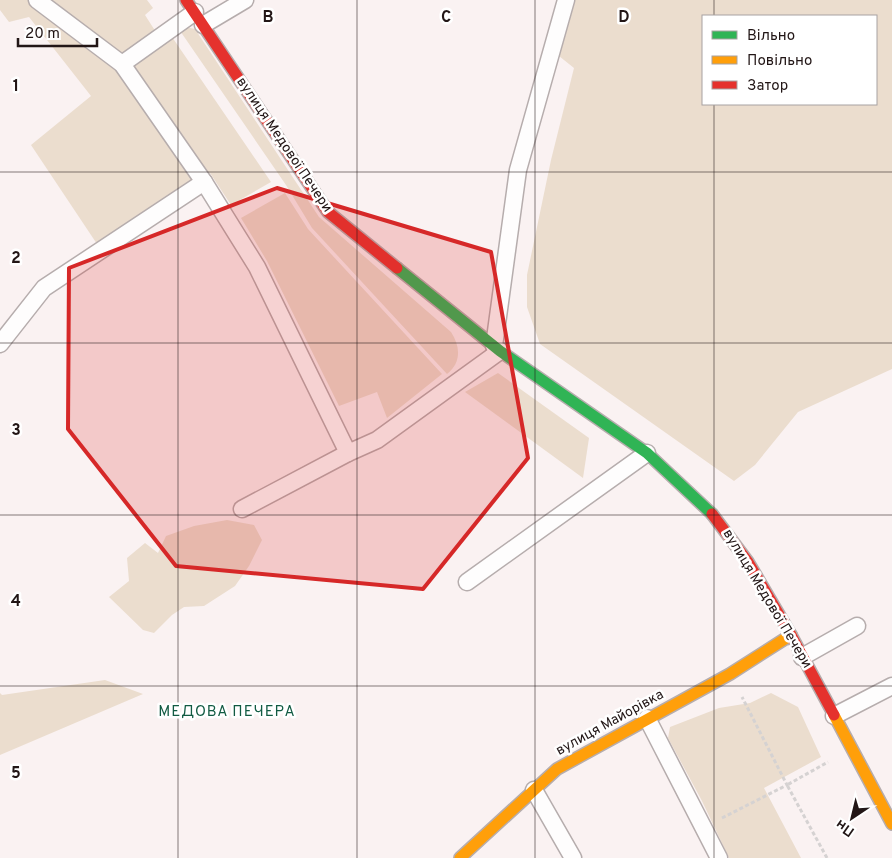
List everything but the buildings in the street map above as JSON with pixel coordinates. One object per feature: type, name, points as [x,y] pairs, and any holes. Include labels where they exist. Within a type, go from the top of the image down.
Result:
[{"type":"street","name":"вулиця Медової Печери","points":[[195,12],[328,212],[497,349],[647,453],[718,519],[748,562],[791,635],[892,824]]},
{"type":"street","name":"вулиця Майорівка","points":[[460,858],[557,769],[730,674],[791,635]]},
{"type":"lane","points":[[37,0],[122,64],[204,182],[258,267],[348,453]]},
{"type":"lane","points":[[122,64],[195,12],[245,0]]},
{"type":"lane","points":[[242,509],[376,440],[497,349],[518,170],[566,0]]},
{"type":"lane","points":[[0,344],[44,288],[204,182]]},
{"type":"lane","points":[[467,582],[647,453]]},
{"type":"lane","points":[[802,656],[857,626]]},
{"type":"lane","points":[[834,716],[892,686]]},
{"type":"lane","points":[[647,718],[719,858]]},
{"type":"lane","points":[[534,790],[573,858]]},
{"type":"path","points":[[730,674],[827,858]]},
{"type":"path","points":[[703,827],[832,759]]},
{"type":"highlighted area","points":[[277,188],[491,252],[528,458],[423,589],[176,566],[68,429],[69,268]]},
{"type":"shaded area","points":[[0,0],[147,0],[153,8],[145,15],[161,40],[170,34],[271,182],[231,205],[210,173],[99,247],[31,145],[91,96],[29,17],[9,22],[0,10]]},
{"type":"shaded area","points":[[575,0],[892,0],[892,369],[798,412],[755,465],[734,481],[540,344],[527,307],[527,275],[551,160],[574,68],[559,56]]},
{"type":"shaded area","points":[[176,25],[195,29],[319,217],[451,332],[457,343],[458,354],[455,365],[447,374],[312,228],[286,185]]},
{"type":"shaded area","points":[[285,193],[308,229],[442,374],[387,418],[377,392],[339,406],[267,261],[241,218]]},
{"type":"shaded area","points":[[498,373],[589,438],[583,478],[465,392]]},
{"type":"shaded area","points":[[227,520],[254,525],[262,540],[249,566],[235,586],[204,606],[184,607],[172,615],[154,633],[143,630],[109,597],[129,581],[127,558],[145,543],[158,553],[166,536],[194,526]]},
{"type":"shaded area","points":[[105,680],[143,694],[0,755],[0,693],[2,695]]},
{"type":"shaded area","points":[[771,693],[798,707],[821,757],[764,788],[801,858],[729,858],[702,801],[668,738],[670,727],[719,708],[750,703]]},
{"type":"traffic: fast","points":[[397,268],[500,351],[647,453],[712,514]]},
{"type":"traffic: slow","points":[[460,858],[557,769],[730,674],[791,635]]},
{"type":"traffic: slow","points":[[834,715],[892,824]]},
{"type":"traffic: jam","points":[[186,0],[328,212],[397,268]]},
{"type":"traffic: jam","points":[[712,514],[748,562],[791,635],[834,715]]},
{"type":"district","name":"МЕДОВА ПЕЧЕРА","points":[[227,712]]}]
